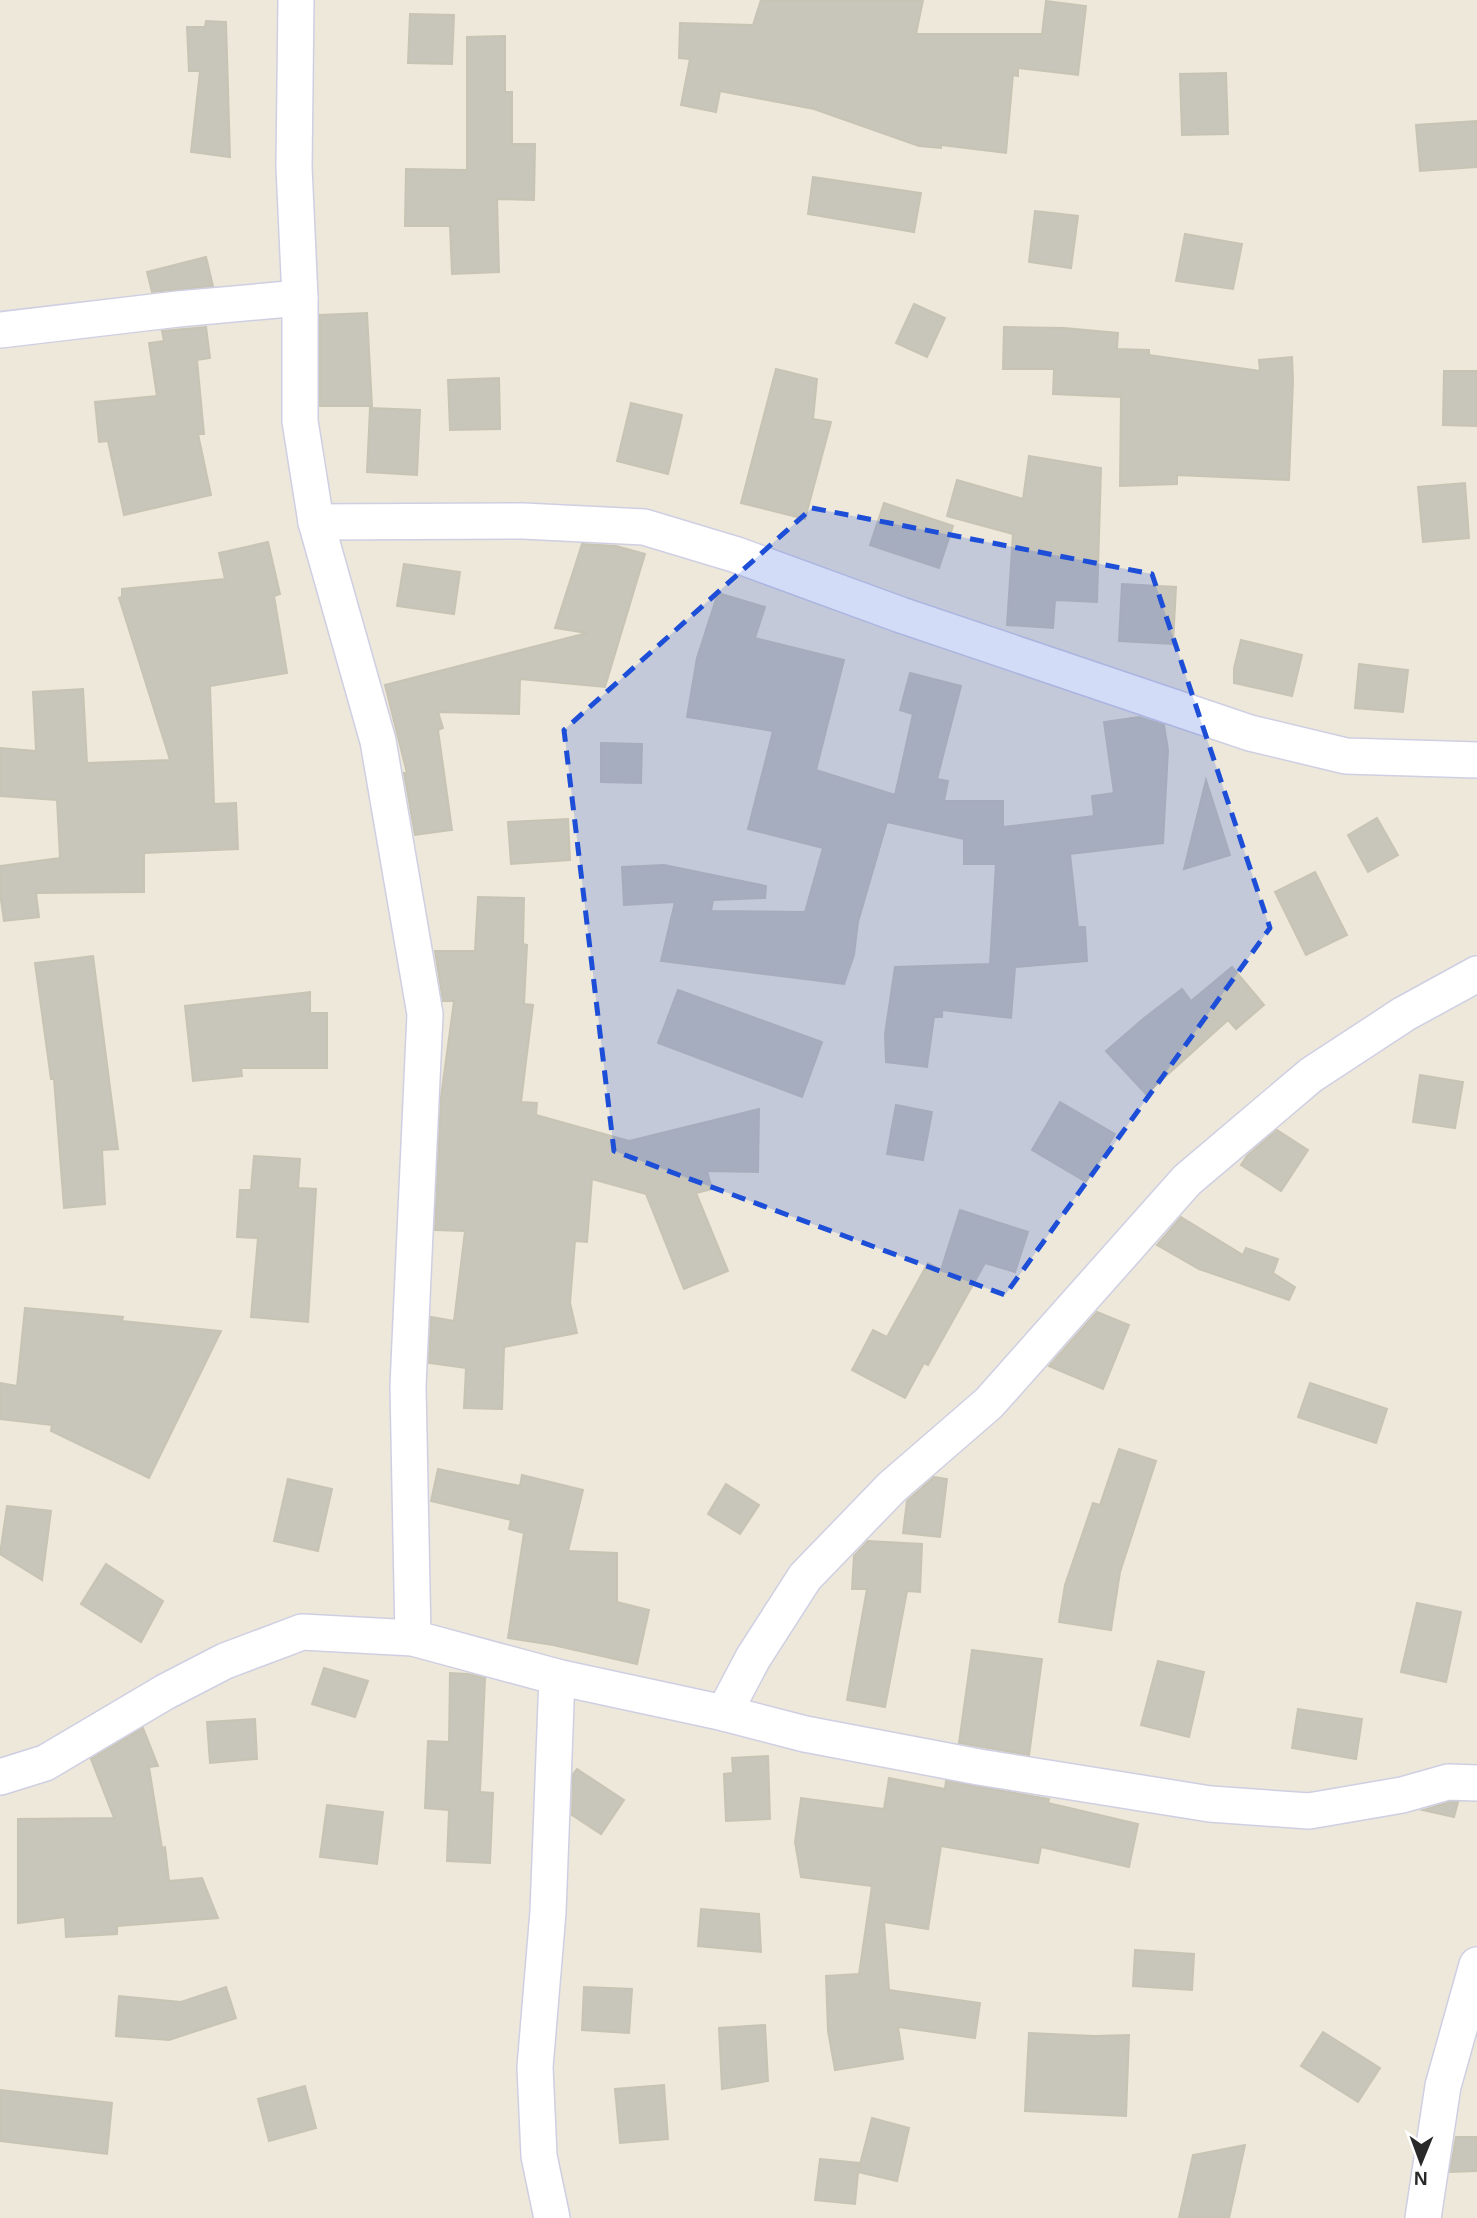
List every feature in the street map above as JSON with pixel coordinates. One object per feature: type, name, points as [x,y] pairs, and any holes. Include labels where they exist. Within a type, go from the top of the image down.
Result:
[{"type":"street","points":[[296,0],[293,167],[300,298],[300,421],[316,522],[379,741],[425,1014],[408,1386],[413,1638]]},
{"type":"street","points":[[0,330],[177,309],[300,298]]},
{"type":"street","points":[[316,522],[523,521],[644,527],[737,555],[901,615],[1250,733],[1346,756],[1477,760]]},
{"type":"street","points":[[724,1713],[753,1658],[805,1577],[892,1487],[989,1403],[1187,1180],[1311,1075],[1404,1014],[1477,974]]},
{"type":"street","points":[[0,1777],[46,1763],[165,1692],[225,1661],[302,1632],[413,1638],[558,1677],[724,1713],[818,1737],[979,1767],[1210,1804],[1309,1811],[1402,1795],[1448,1782],[1477,1783]]},
{"type":"street","points":[[552,2218],[539,2156],[535,2067],[548,1912],[558,1677]]},
{"type":"street","points":[[1423,2218],[1443,2086],[1477,1965]]},
{"type":"highlighted area","points":[[812,508],[1152,574],[1270,928],[1005,1295],[614,1151],[564,730]]},
{"type":"building","points":[[761,0],[923,0],[916,34],[1042,34],[1046,1],[1086,6],[1078,75],[1018,68],[1018,76],[1013,75],[1006,153],[941,145],[941,148],[919,146],[814,109],[720,91],[716,112],[681,105],[690,59],[679,58],[680,23],[753,25]]},
{"type":"building","points":[[410,14],[454,15],[452,64],[408,63]]},
{"type":"building","points":[[206,21],[226,22],[230,157],[191,152],[200,71],[189,71],[187,27],[205,27]]},
{"type":"building","points":[[505,36],[505,92],[512,92],[512,144],[535,144],[534,200],[497,199],[499,272],[452,274],[450,226],[405,226],[406,169],[467,170],[467,37]]},
{"type":"building","points":[[1226,73],[1228,134],[1182,135],[1180,74]]},
{"type":"building","points":[[1477,121],[1477,167],[1420,171],[1416,125]]},
{"type":"building","points":[[813,177],[921,193],[914,232],[808,214]]},
{"type":"building","points":[[1035,211],[1078,216],[1071,268],[1029,262]]},
{"type":"building","points":[[1185,234],[1242,244],[1233,289],[1176,281]]},
{"type":"building","points":[[206,257],[213,286],[152,292],[147,272]]},
{"type":"building","points":[[914,304],[945,318],[927,357],[896,343]]},
{"type":"building","points":[[367,313],[372,406],[320,406],[320,315]]},
{"type":"building","points":[[206,327],[210,358],[197,360],[204,434],[198,434],[211,495],[124,515],[108,441],[99,442],[95,402],[157,396],[149,343],[164,341],[162,331]]},
{"type":"building","points":[[1004,327],[1064,328],[1118,333],[1117,349],[1149,350],[1149,355],[1260,371],[1259,360],[1292,357],[1289,480],[1177,475],[1177,484],[1120,486],[1121,397],[1053,394],[1054,369],[1003,369]]},
{"type":"building","points":[[776,369],[817,379],[813,419],[831,422],[805,519],[741,503]]},
{"type":"building","points":[[1444,371],[1477,371],[1477,426],[1443,425]]},
{"type":"building","points":[[499,378],[500,429],[450,430],[448,380]]},
{"type":"building","points":[[631,403],[682,415],[668,474],[617,461]]},
{"type":"building","points":[[370,408],[420,410],[417,475],[367,472]]},
{"type":"building","points":[[1029,456],[1101,468],[1097,602],[1055,600],[1053,628],[1007,625],[1013,534],[947,516],[957,480],[1023,499]]},
{"type":"building","points":[[1465,483],[1469,538],[1423,542],[1418,487]]},
{"type":"building","points":[[884,503],[953,526],[939,568],[870,545]]},
{"type":"building","points":[[268,542],[280,594],[274,596],[287,673],[210,686],[214,804],[236,803],[238,849],[144,853],[144,892],[36,893],[39,917],[4,921],[0,866],[60,858],[57,800],[0,796],[0,748],[36,751],[33,692],[83,689],[87,763],[170,760],[119,598],[122,597],[122,589],[225,579],[219,553]]},
{"type":"building","points":[[582,544],[616,546],[645,554],[605,687],[520,679],[519,714],[438,712],[443,728],[438,730],[452,830],[415,835],[404,773],[407,773],[385,685],[587,633],[555,628]]},
{"type":"building","points":[[404,564],[460,572],[454,614],[397,606]]},
{"type":"building","points":[[1122,584],[1176,587],[1173,644],[1119,641]]},
{"type":"building","points":[[718,593],[765,607],[755,638],[844,660],[816,770],[895,795],[913,714],[900,710],[910,673],[961,686],[937,779],[948,781],[944,801],[1003,801],[1003,827],[1094,816],[1092,796],[1114,793],[1104,722],[1139,717],[1164,725],[1168,750],[1163,843],[1070,854],[1078,927],[1085,927],[1087,961],[1015,967],[1011,1018],[942,1010],[942,1017],[934,1017],[927,1067],[886,1062],[885,1034],[895,967],[990,964],[996,864],[964,864],[964,839],[887,822],[858,922],[854,955],[844,984],[661,961],[675,902],[624,905],[622,867],[664,865],[766,886],[765,898],[713,900],[711,911],[805,912],[823,848],[748,829],[773,731],[687,717],[697,658]]},
{"type":"building","points":[[1241,640],[1302,655],[1292,696],[1234,683],[1234,668]]},
{"type":"building","points":[[1359,664],[1408,670],[1403,712],[1355,708]]},
{"type":"building","points":[[601,743],[642,744],[641,783],[601,782]]},
{"type":"building","points":[[1206,780],[1230,855],[1184,869]]},
{"type":"building","points":[[1377,818],[1398,855],[1368,872],[1348,835]]},
{"type":"building","points":[[568,819],[570,860],[511,864],[508,822]]},
{"type":"building","points":[[1315,872],[1347,935],[1306,955],[1275,892]]},
{"type":"building","points":[[478,897],[524,898],[523,944],[527,945],[524,1004],[533,1005],[521,1102],[537,1103],[536,1115],[629,1141],[759,1109],[758,1172],[707,1171],[712,1189],[696,1193],[728,1271],[684,1289],[646,1194],[592,1179],[587,1242],[575,1241],[570,1303],[577,1333],[504,1347],[502,1409],[464,1408],[466,1368],[429,1363],[431,1317],[454,1321],[465,1231],[435,1230],[441,1097],[454,1001],[443,1001],[435,951],[475,951]]},
{"type":"building","points":[[93,956],[118,1149],[102,1150],[105,1204],[64,1208],[54,1079],[51,1079],[35,963]]},
{"type":"building","points":[[1232,967],[1264,1005],[1236,1029],[1228,1020],[1146,1094],[1106,1051],[1182,989],[1191,1001]]},
{"type":"building","points":[[678,990],[822,1042],[802,1097],[658,1043]]},
{"type":"building","points":[[310,992],[310,1013],[327,1013],[327,1068],[241,1068],[242,1076],[193,1081],[185,1006]]},
{"type":"building","points":[[1420,1075],[1463,1082],[1455,1128],[1413,1122]]},
{"type":"building","points":[[1060,1102],[1115,1134],[1086,1182],[1032,1150]]},
{"type":"building","points":[[896,1105],[932,1112],[923,1160],[887,1154]]},
{"type":"building","points":[[1277,1130],[1308,1150],[1281,1191],[1241,1165],[1247,1156]]},
{"type":"building","points":[[254,1156],[300,1159],[298,1188],[316,1189],[308,1322],[251,1317],[258,1238],[237,1237],[240,1190],[251,1190]]},
{"type":"building","points":[[960,1210],[1028,1232],[1015,1272],[985,1263],[928,1365],[924,1363],[905,1398],[852,1370],[873,1330],[887,1337],[928,1263],[941,1270]]},
{"type":"building","points":[[1181,1217],[1243,1255],[1246,1248],[1278,1259],[1273,1273],[1295,1287],[1289,1300],[1199,1269],[1157,1245]]},
{"type":"building","points":[[25,1308],[123,1317],[122,1321],[221,1331],[149,1478],[51,1431],[52,1425],[0,1419],[0,1383],[17,1386]]},
{"type":"building","points":[[1097,1312],[1129,1325],[1103,1389],[1049,1366]]},
{"type":"building","points":[[1310,1383],[1387,1409],[1376,1443],[1298,1417]]},
{"type":"building","points":[[1119,1449],[1156,1461],[1120,1572],[1111,1630],[1059,1622],[1065,1585],[1093,1503],[1100,1505]]},
{"type":"building","points":[[438,1469],[520,1486],[522,1475],[583,1490],[568,1551],[617,1553],[617,1602],[649,1610],[637,1664],[508,1638],[524,1533],[509,1529],[511,1520],[431,1501]]},
{"type":"building","points":[[934,1477],[947,1479],[940,1537],[903,1533],[907,1501]]},
{"type":"building","points":[[288,1479],[332,1489],[318,1551],[274,1541]]},
{"type":"building","points":[[726,1484],[759,1505],[740,1534],[708,1514]]},
{"type":"building","points":[[7,1506],[51,1511],[42,1580],[0,1554]]},
{"type":"building","points":[[868,1541],[922,1544],[920,1592],[907,1591],[885,1707],[847,1700],[867,1589],[852,1589],[854,1556]]},
{"type":"building","points":[[106,1564],[163,1601],[141,1642],[81,1604]]},
{"type":"building","points":[[1417,1603],[1461,1612],[1446,1682],[1401,1672]]},
{"type":"building","points":[[972,1650],[1042,1659],[1029,1755],[959,1743]]},
{"type":"building","points":[[1158,1661],[1204,1672],[1189,1737],[1141,1725]]},
{"type":"building","points":[[324,1668],[368,1681],[355,1717],[312,1704]]},
{"type":"building","points":[[450,1673],[485,1678],[480,1792],[493,1793],[490,1863],[447,1861],[449,1810],[425,1808],[428,1741],[449,1742]]},
{"type":"building","points":[[1298,1709],[1362,1719],[1356,1759],[1292,1748]]},
{"type":"building","points":[[255,1719],[257,1759],[210,1763],[207,1722]]},
{"type":"building","points":[[143,1728],[158,1766],[149,1767],[169,1881],[202,1878],[218,1918],[117,1926],[117,1934],[66,1937],[65,1917],[18,1923],[18,1819],[114,1818],[91,1759]]},
{"type":"building","points":[[768,1756],[770,1819],[726,1821],[724,1774],[733,1773],[732,1758]]},
{"type":"building","points":[[577,1769],[624,1800],[601,1834],[572,1815],[573,1774]]},
{"type":"building","points":[[889,1778],[945,1789],[946,1781],[1049,1799],[1048,1803],[1138,1824],[1129,1867],[1041,1847],[1038,1863],[941,1846],[928,1929],[884,1922],[889,1990],[980,2003],[975,2038],[898,2027],[903,2059],[835,2070],[828,2031],[826,1976],[859,1974],[872,1886],[801,1877],[795,1842],[801,1798],[884,1809]]},
{"type":"building","points":[[1458,1802],[1454,1817],[1423,1810]]},
{"type":"building","points":[[327,1805],[383,1812],[377,1864],[320,1857]]},
{"type":"building","points":[[701,1909],[759,1914],[761,1952],[698,1946]]},
{"type":"building","points":[[1135,1950],[1194,1954],[1192,1990],[1133,1986]]},
{"type":"building","points":[[226,1987],[236,2018],[169,2040],[116,2036],[119,1996],[181,2002]]},
{"type":"building","points":[[584,1987],[632,1989],[629,2033],[582,2030]]},
{"type":"building","points":[[765,2025],[768,2081],[722,2089],[719,2028]]},
{"type":"building","points":[[1323,2032],[1380,2068],[1358,2102],[1301,2066]]},
{"type":"building","points":[[1029,2033],[1129,2035],[1126,2116],[1025,2111]]},
{"type":"building","points":[[664,2085],[668,2139],[620,2143],[615,2089]]},
{"type":"building","points":[[305,2086],[316,2128],[269,2141],[258,2099]]},
{"type":"building","points":[[0,2090],[112,2103],[107,2154],[0,2141]]},
{"type":"building","points":[[872,2118],[909,2128],[897,2181],[858,2172]]},
{"type":"building","points":[[1456,2137],[1477,2137],[1477,2171],[1450,2172]]},
{"type":"building","points":[[1245,2145],[1229,2218],[1179,2218],[1193,2155]]},
{"type":"building","points":[[820,2159],[859,2163],[855,2204],[815,2200]]}]
